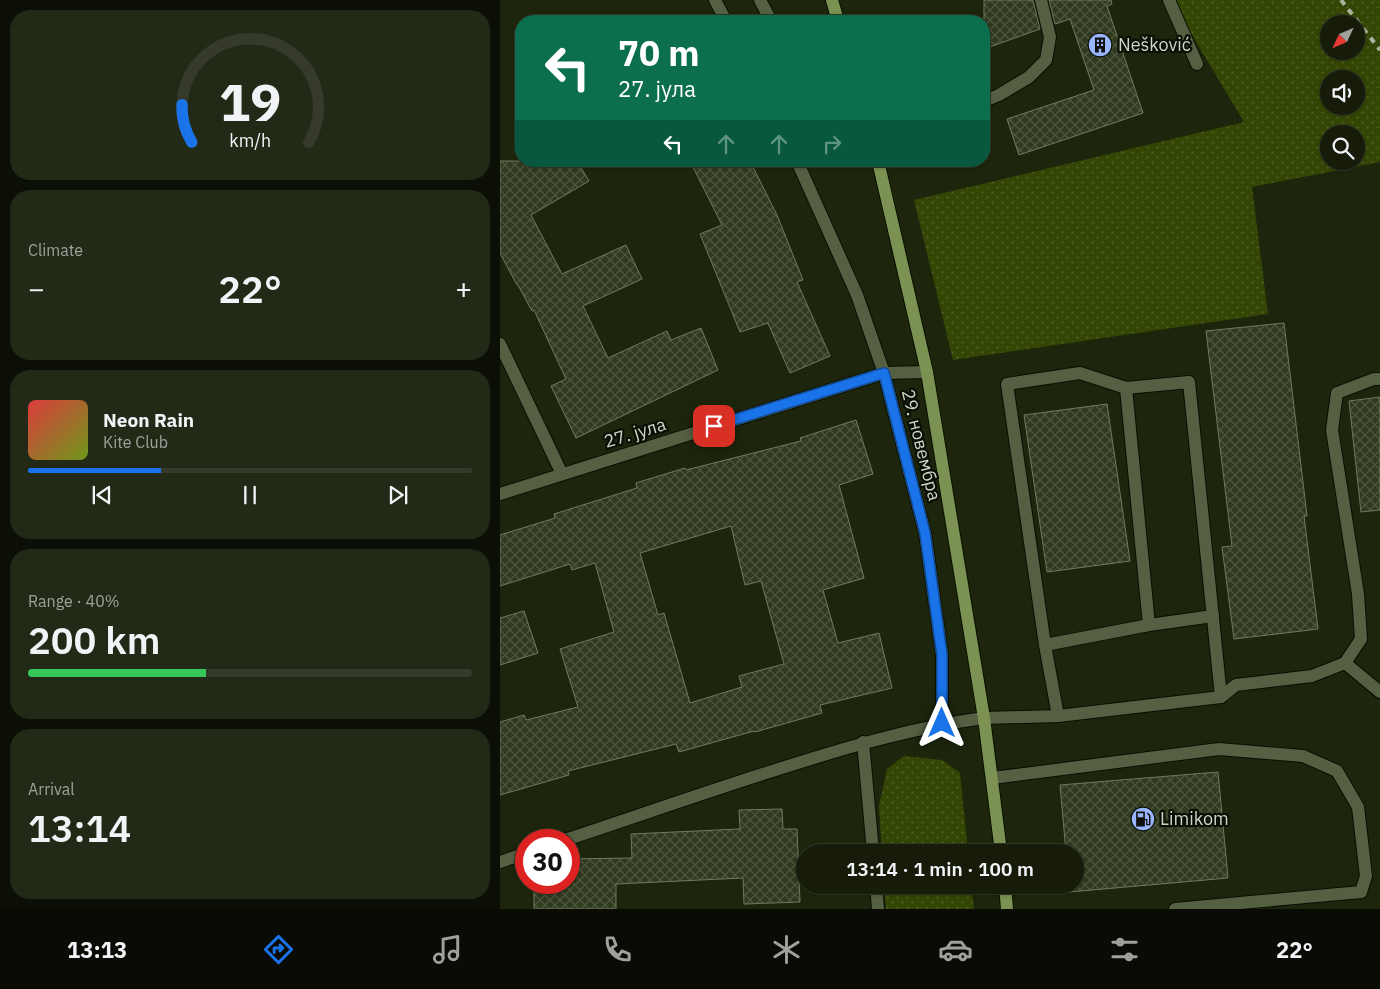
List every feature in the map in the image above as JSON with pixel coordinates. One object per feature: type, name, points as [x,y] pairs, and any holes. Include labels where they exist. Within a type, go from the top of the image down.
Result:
[{"type":"main road","points":[[832,0],[836,15]]},
{"type":"main road","points":[[879,167],[926,372],[984,718],[1000,844]]},
{"type":"main road","points":[[1006,894],[1008,909]]},
{"type":"street","points":[[715,0],[723,15]]},
{"type":"street","points":[[760,0],[768,15]]},
{"type":"street","points":[[990,98],[1029,77],[1046,60],[1050,37],[1041,0]]},
{"type":"street","points":[[1169,0],[1197,64]]},
{"type":"street","name":"29. новембра","points":[[799,167],[857,295],[884,373],[925,533],[942,655],[942,723]]},
{"type":"street","points":[[500,344],[562,474]]},
{"type":"street","name":"27. јула","points":[[500,494],[884,373],[926,372]]},
{"type":"street","points":[[1058,716],[1045,645],[1007,384],[1080,373],[1126,388],[1190,382],[1221,697]]},
{"type":"street","points":[[580,835],[696,795],[863,742],[942,723],[984,718],[1058,716],[1221,697],[1236,685],[1312,676],[1345,664],[1361,639],[1358,594],[1332,430],[1337,393],[1374,379],[1380,379]]},
{"type":"street","points":[[1126,388],[1149,625]]},
{"type":"street","points":[[1045,645],[1149,625],[1214,616]]},
{"type":"street","points":[[1345,664],[1380,692]]},
{"type":"street","points":[[863,742],[872,844]]},
{"type":"street","points":[[992,778],[1219,749],[1303,756],[1337,771],[1358,807],[1366,876],[1361,892],[1175,909]]},
{"type":"street","points":[[500,862],[515,857]]},
{"type":"street","points":[[877,894],[878,909]]},
{"type":"green space","points":[[1171,0],[1380,0],[1380,162],[1365,165],[1365,125],[1320,125],[1320,170],[1339,170],[1252,187],[1268,314],[953,360],[914,200],[1244,122]]},
{"type":"green space","points":[[904,756],[942,760],[960,773],[967,844],[881,844],[879,806],[887,769]]},
{"type":"green space","points":[[885,894],[972,894],[974,909],[886,909]]},
{"type":"building","points":[[984,0],[1033,0],[1040,29],[990,47],[990,15],[984,15]]},
{"type":"building","name":"Nešković","points":[[1049,0],[1111,0],[1112,4],[1107,6],[1143,113],[1019,155],[1007,119],[1094,90],[1070,19],[1055,24]]},
{"type":"building","points":[[500,161],[515,161],[515,167],[581,167],[589,181],[531,215],[562,274],[626,245],[642,279],[583,306],[608,358],[667,331],[671,340],[701,328],[718,370],[576,438],[551,386],[566,379],[534,310],[532,311],[500,253]]},
{"type":"building","points":[[693,167],[753,167],[777,215],[803,280],[797,282],[830,356],[790,373],[768,323],[740,332],[700,234],[722,225]]},
{"type":"building","points":[[1284,323],[1307,516],[1304,516],[1318,629],[1234,639],[1222,547],[1232,546],[1206,331]]},
{"type":"building","points":[[1380,397],[1380,510],[1361,512],[1349,401]]},
{"type":"building","points":[[1107,404],[1130,561],[1047,572],[1024,415]]},
{"type":"building","points":[[856,420],[873,474],[839,485],[864,578],[823,590],[838,643],[879,633],[892,688],[820,705],[822,713],[755,732],[679,752],[676,744],[568,771],[569,775],[500,795],[500,722],[524,715],[526,720],[578,707],[560,649],[614,632],[595,563],[572,570],[570,564],[500,586],[500,535],[555,518],[554,514],[637,488],[636,483],[685,468],[686,470],[801,441],[800,438]],"holes":[[[731,526],[745,585],[761,581],[784,664],[739,676],[742,687],[690,703],[664,613],[658,615],[640,553]]]},
{"type":"building","points":[[524,611],[538,653],[500,665],[500,618]]},
{"type":"building","name":"Limikom","points":[[1218,772],[1228,878],[1084,891],[1084,844],[1065,844],[1060,785]]},
{"type":"building","points":[[782,809],[783,829],[797,829],[796,894],[800,894],[800,902],[744,904],[743,878],[616,884],[616,909],[534,909],[534,894],[580,894],[580,859],[632,858],[631,834],[740,829],[739,810]]},
{"type":"railway","points":[[1341,0],[1380,50]]},
{"type":"place","name":"Nešković","points":[[1100,45]]},
{"type":"place","name":"Limikom","points":[[1143,819]]},
{"type":"route","points":[[714,426],[884,373],[925,533],[942,655],[942,723]]}]
